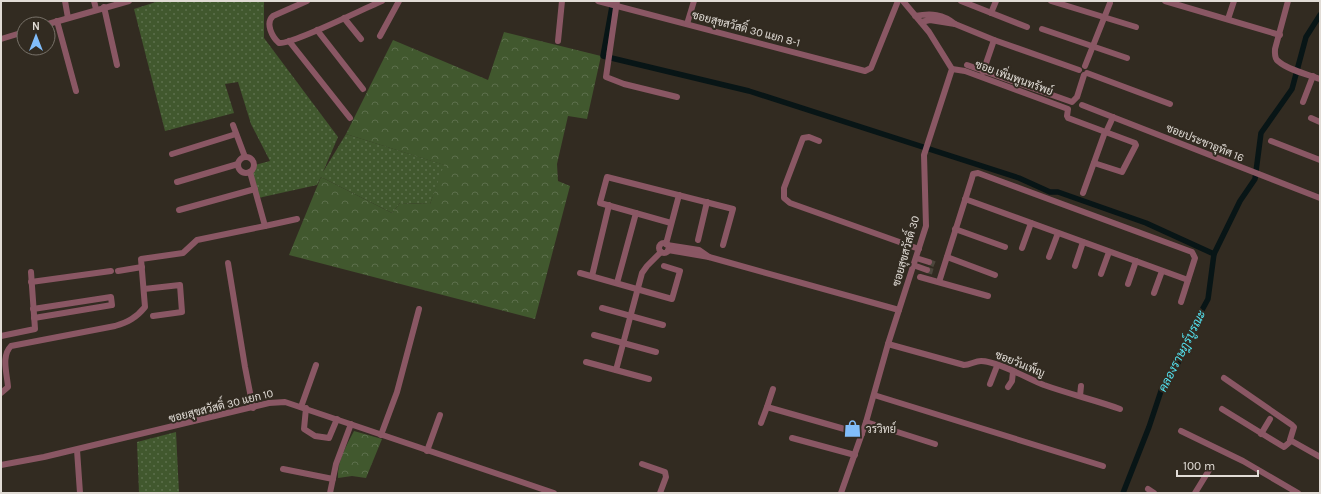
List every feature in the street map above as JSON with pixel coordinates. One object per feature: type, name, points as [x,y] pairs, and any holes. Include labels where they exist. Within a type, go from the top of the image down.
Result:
[{"type":"street","points":[[65,1],[68,18]]},
{"type":"street","points":[[94,1],[96,9]]},
{"type":"street","points":[[76,91],[58,21],[96,9],[129,1]]},
{"type":"street","points":[[307,1],[298,3],[270,19],[269,25],[276,41],[281,44],[289,41],[382,1]]},
{"type":"street","points":[[380,36],[400,1]]},
{"type":"street","points":[[558,41],[562,1]]},
{"type":"street","name":"ซอยสุขสวัสดิ์ 30 แยก 8-1","points":[[598,1],[865,71],[871,68],[898,1]]},
{"type":"street","points":[[687,24],[694,1]]},
{"type":"street","points":[[903,1],[940,48],[952,69]]},
{"type":"street","points":[[961,1],[1027,27]]},
{"type":"street","points":[[991,13],[996,1]]},
{"type":"street","points":[[1051,1],[1136,27]]},
{"type":"street","points":[[1165,1],[1280,35]]},
{"type":"street","points":[[1228,19],[1234,1]]},
{"type":"street","points":[[1288,1],[1275,56],[1277,60],[1286,65],[1320,79]]},
{"type":"street","points":[[1079,70],[1081,67],[1085,66],[1110,3]]},
{"type":"street","points":[[614,4],[610,50],[606,74],[608,79],[677,97]]},
{"type":"street","points":[[104,7],[118,65]]},
{"type":"street","points":[[915,16],[936,14],[948,18],[955,24]]},
{"type":"street","points":[[344,18],[361,39]]},
{"type":"street","points":[[921,22],[930,20],[955,24],[994,40],[1079,70],[1080,74],[1086,74],[1170,104]]},
{"type":"street","points":[[1042,29],[1127,58]]},
{"type":"street","points":[[317,30],[363,89]]},
{"type":"street","points":[[1,39],[16,34]]},
{"type":"street","points":[[983,72],[994,40]]},
{"type":"street","points":[[289,41],[350,118]]},
{"type":"street","points":[[967,65],[983,72],[1072,102],[1077,97],[1088,69],[1085,66]]},
{"type":"street","name":"ซอย เพิ่มพูนทรัพย์","points":[[952,69],[965,71],[1068,109],[1068,118],[1106,131]]},
{"type":"street","name":"ซอยสุขสวัสดิ์ 30","points":[[841,493],[866,422],[888,344],[927,220],[924,155],[952,69]]},
{"type":"street","points":[[1303,102],[1314,76]]},
{"type":"street","name":"ซอยประชาอุทิศ 16","points":[[1082,105],[1320,198]]},
{"type":"street","points":[[1083,193],[1106,131],[1113,118]]},
{"type":"street","points":[[1310,118],[1320,122]]},
{"type":"street","points":[[234,125],[245,157]]},
{"type":"street","points":[[1094,164],[1122,172],[1136,148],[1135,143],[1106,131]]},
{"type":"street","points":[[172,154],[236,134]]},
{"type":"street","points":[[819,142],[809,137],[803,138],[784,188],[784,198],[798,205],[919,249]]},
{"type":"street","points":[[1271,142],[1320,160]]},
{"type":"street","points":[[177,182],[238,164],[240,160],[245,157],[250,158],[254,164],[253,169],[250,172]]},
{"type":"street","points":[[238,164],[239,169],[243,172],[250,172]]},
{"type":"street","points":[[250,172],[265,226]]},
{"type":"street","points":[[939,282],[973,174],[978,173],[1192,252],[1195,258],[1181,302]]},
{"type":"street","points":[[671,222],[600,203],[607,177],[733,209],[723,245]]},
{"type":"street","points":[[179,210],[255,189]]},
{"type":"street","points":[[667,246],[671,222],[679,195]]},
{"type":"street","points":[[965,199],[1188,280]]},
{"type":"street","points":[[698,240],[707,202]]},
{"type":"street","points":[[592,276],[609,205]]},
{"type":"street","points":[[617,283],[636,213]]},
{"type":"street","points":[[1,393],[8,386],[5,359],[6,351],[11,346],[128,322],[138,316],[145,307],[141,259],[183,253],[197,240],[297,219]]},
{"type":"street","points":[[1022,248],[1031,223]]},
{"type":"street","points":[[955,230],[1005,247]]},
{"type":"street","points":[[1049,257],[1058,233]]},
{"type":"street","points":[[1075,266],[1083,242]]},
{"type":"street","points":[[616,370],[630,316],[645,269],[661,252],[659,247],[662,244],[699,250],[709,257],[899,310]]},
{"type":"street","points":[[1101,274],[1109,252]]},
{"type":"street","points":[[947,257],[995,275]]},
{"type":"street","points":[[916,258],[929,262]]},
{"type":"street","points":[[1128,284],[1136,261]]},
{"type":"street","points":[[228,263],[253,408]]},
{"type":"street","points":[[936,265],[944,268]]},
{"type":"street","points":[[580,273],[672,299],[680,271],[664,266]]},
{"type":"street","points":[[913,266],[927,270]]},
{"type":"street","points":[[118,271],[142,267]]},
{"type":"street","points":[[32,282],[110,271]]},
{"type":"street","points":[[1154,293],[1162,271]]},
{"type":"street","points":[[1,336],[35,329],[31,272]]},
{"type":"street","points":[[934,272],[941,275]]},
{"type":"street","points":[[920,277],[988,296]]},
{"type":"street","points":[[144,289],[180,285],[182,312],[153,316]]},
{"type":"street","points":[[34,309],[111,297],[112,305],[34,318]]},
{"type":"street","points":[[602,308],[663,325]]},
{"type":"street","points":[[381,434],[397,392],[419,309]]},
{"type":"street","points":[[594,335],[656,352]]},
{"type":"street","name":"ซอยวันเพ็ญ","points":[[888,344],[964,365],[970,365],[980,361],[1014,372],[1045,385],[1120,409]]},
{"type":"street","points":[[586,362],[648,379]]},
{"type":"street","points":[[316,365],[303,407],[304,429],[315,436],[329,438],[337,419]]},
{"type":"street","points":[[990,384],[997,366]]},
{"type":"street","points":[[1008,386],[1012,381],[1014,372]]},
{"type":"street","points":[[1224,378],[1292,424],[1294,427],[1289,437],[1291,441],[1320,457]]},
{"type":"street","points":[[1080,396],[1081,386]]},
{"type":"street","points":[[761,423],[773,389]]},
{"type":"street","points":[[874,395],[1103,466]]},
{"type":"street","name":"ซอยสุขสวัสดิ์ 30 แยก 10","points":[[1,465],[77,450],[279,402],[303,407],[540,491],[554,493]]},
{"type":"street","points":[[767,406],[862,434]]},
{"type":"street","points":[[1222,409],[1284,447],[1291,441]]},
{"type":"street","points":[[427,451],[440,415]]},
{"type":"street","points":[[1261,434],[1270,419]]},
{"type":"street","points":[[866,422],[935,444]]},
{"type":"street","points":[[330,493],[332,479],[340,452],[351,424]]},
{"type":"street","points":[[1181,431],[1243,461],[1298,493]]},
{"type":"street","points":[[792,438],[855,455]]},
{"type":"street","points":[[77,450],[80,493]]},
{"type":"street","points":[[642,464],[665,472],[666,477],[660,493]]},
{"type":"street","points":[[1195,493],[1210,467]]},
{"type":"street","points":[[283,469],[332,479]]},
{"type":"street","points":[[1148,489],[1154,493]]},
{"type":"green space","points":[[159,1],[264,1],[264,38],[338,137],[323,172],[346,134],[445,165],[430,204],[400,203],[392,213],[321,177],[317,185],[258,198],[252,173],[255,165],[270,161],[251,124],[238,82],[225,84],[234,113],[165,131],[134,9]]},
{"type":"green space","points":[[504,32],[601,56],[587,119],[568,116],[557,164],[558,181],[570,186],[535,319],[289,255],[321,177],[392,213],[400,203],[430,204],[444,165],[346,134],[393,40],[488,80]]},
{"type":"green space","points":[[354,431],[382,439],[366,478],[352,476],[338,478],[341,459]]},
{"type":"green space","points":[[176,432],[179,493],[139,493],[137,442]]},
{"type":"waterway","points":[[613,1],[603,56],[749,91],[1019,178],[1050,192],[1058,192],[1146,223],[1214,254]]},
{"type":"waterway","name":"คลองราษฎร์บูรณะ","points":[[1123,493],[1149,427],[1162,388],[1178,363],[1189,334],[1208,299],[1214,254],[1240,201],[1255,179],[1261,133],[1292,89],[1306,37],[1320,15]]},
{"type":"tunnel","points":[[929,262],[936,265]]},
{"type":"tunnel","points":[[927,270],[934,272]]},
{"type":"place","name":"วรวิทย์","points":[[853,429]]}]
